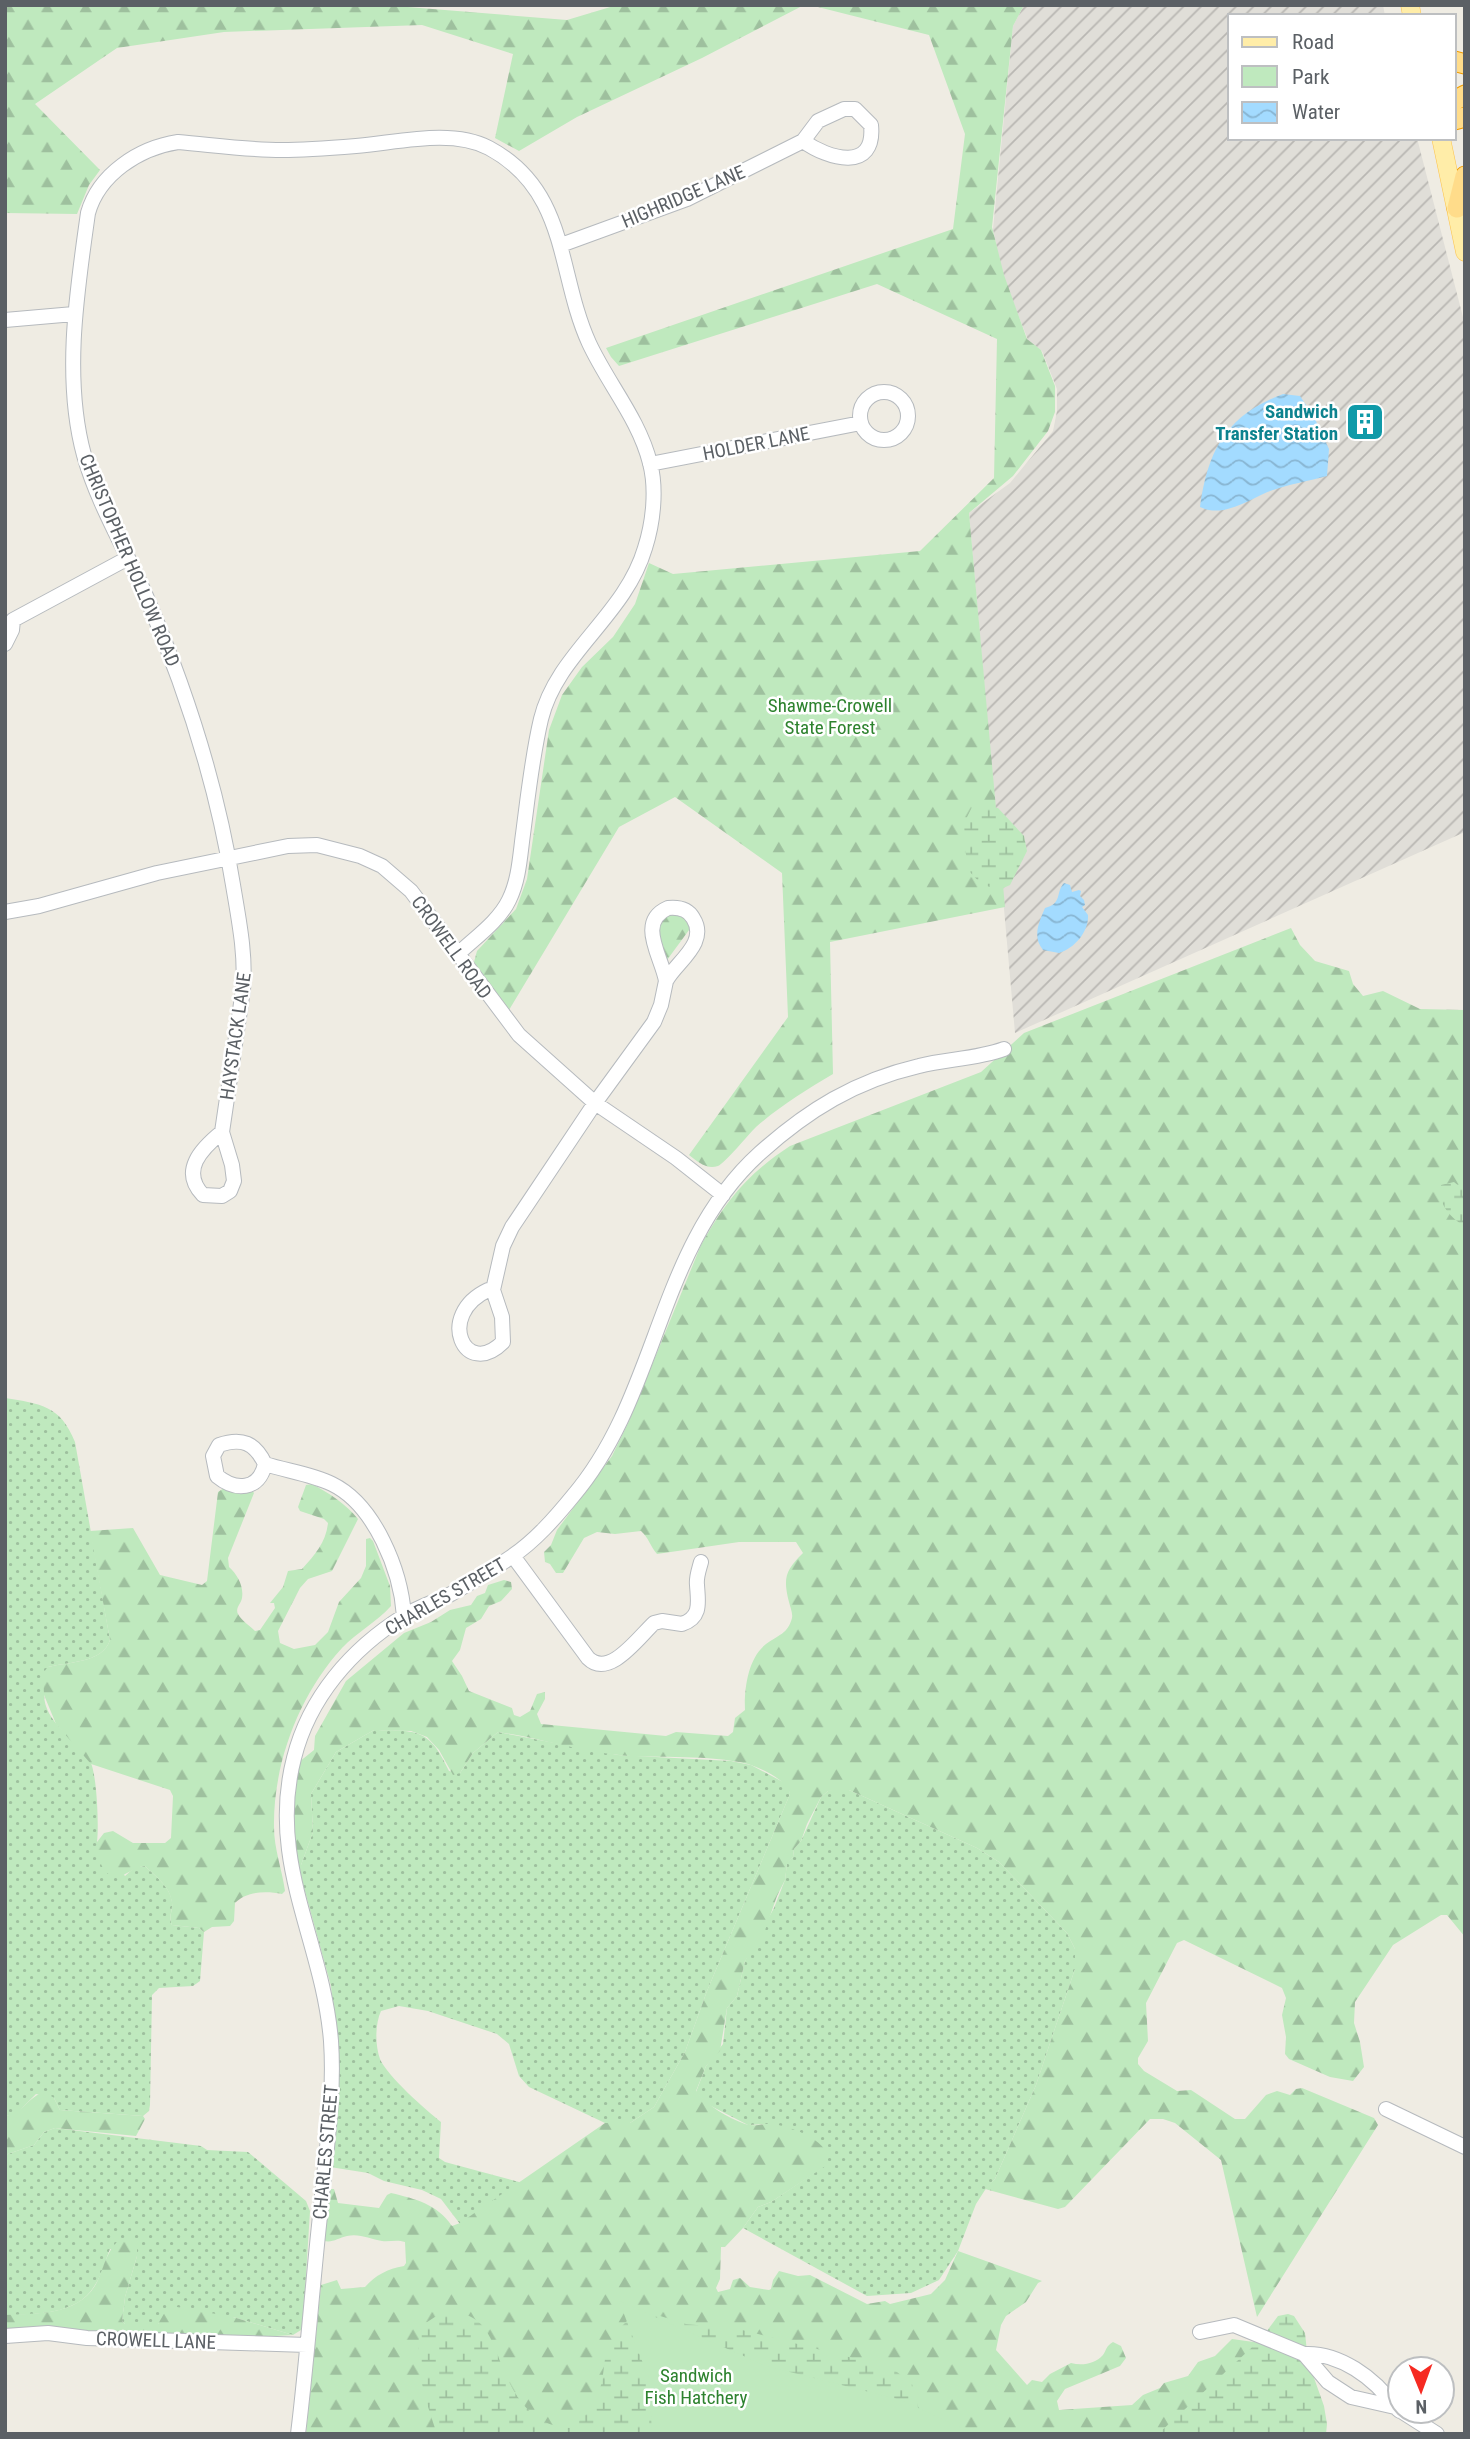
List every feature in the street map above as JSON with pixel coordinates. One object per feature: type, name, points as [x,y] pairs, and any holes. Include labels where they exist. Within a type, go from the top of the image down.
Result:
[{"type":"highway","points":[[1457,208],[1465,176]]},
{"type":"main road","points":[[1441,140],[1465,252]]},
{"type":"street","name":"HIGHRIDGE LANE","points":[[561,245],[687,199],[803,141],[818,121],[844,109],[855,109],[871,125],[870,146],[863,154],[852,159],[816,151],[803,141]]},
{"type":"street","name":"CHRISTOPHER HOLLOW ROAD","points":[[228,857],[200,737],[166,642],[84,455],[78,422],[74,370],[74,314],[92,200],[102,183],[126,163],[164,144],[178,142],[281,150],[421,139],[473,143],[486,147],[507,159],[526,177],[544,202],[561,245],[572,294],[589,343],[630,414],[650,464],[653,496],[650,530],[640,564],[617,605],[569,662],[547,700],[529,786],[518,875],[510,899],[501,912],[459,953]]},
{"type":"street","points":[[5,320],[74,314]]},
{"type":"street","name":"HOLDER LANE","points":[[650,464],[861,423]]},
{"type":"street","points":[[5,644],[12,630],[9,617],[128,558]]},
{"type":"street","name":"CROWELL ROAD","points":[[5,912],[39,906],[157,873],[288,846],[317,845],[360,856],[382,866],[411,891],[519,1035],[595,1103],[677,1158],[723,1195]]},
{"type":"street","name":"HAYSTACK LANE","points":[[222,1132],[245,968],[228,857]]},
{"type":"street","points":[[493,1290],[503,1246],[512,1227],[595,1103],[654,1022],[666,981],[653,943],[653,925],[660,912],[668,908],[678,908],[692,916],[696,936],[691,950],[666,981]]},
{"type":"street","name":"CHARLES STREET","points":[[298,2434],[329,2124],[332,2068],[325,1999],[296,1895],[286,1842],[287,1798],[293,1759],[302,1732],[330,1681],[371,1640],[404,1616],[453,1593],[513,1556],[541,1532],[576,1493],[607,1447],[664,1314],[681,1264],[699,1228],[744,1168],[811,1111],[860,1084],[920,1066],[1004,1049]]},
{"type":"street","points":[[265,1464],[333,1485],[352,1498],[365,1512],[392,1562],[403,1598],[404,1616]]},
{"type":"street","points":[[513,1556],[588,1658],[597,1665],[616,1660],[654,1623],[662,1621],[682,1624],[694,1617],[699,1605],[696,1583],[701,1562]]},
{"type":"street","points":[[1386,2109],[1465,2147]]},
{"type":"street","points":[[1200,2332],[1234,2325],[1304,2354],[1328,2355],[1376,2384],[1386,2396]]},
{"type":"street","name":"CROWELL LANE","points":[[5,2336],[48,2333],[87,2338],[307,2345]]},
{"type":"street","points":[[1304,2354],[1338,2391],[1386,2407]]},
{"type":"shaded area","points":[[1024,5],[1383,5],[1385,14],[1228,14],[1228,140],[1418,140],[1465,325],[1465,832],[1015,1033],[969,513],[1010,483],[1053,431],[1057,411],[1057,389],[1042,351],[1028,340],[1002,274],[993,229],[1013,26]]},
{"type":"green space","points":[[5,5],[383,5],[567,20],[617,5],[804,5],[702,58],[577,117],[519,151],[495,138],[513,54],[422,25],[224,32],[117,48],[35,104],[100,170],[89,185],[77,214],[5,213]]},
{"type":"green space","name":"Shawme-Crowell State Forest","points":[[810,5],[1024,5],[1013,26],[992,227],[1004,275],[1027,339],[1041,350],[1055,386],[1055,412],[1048,431],[1013,476],[969,513],[1005,907],[830,942],[833,1074],[774,1112],[721,1164],[710,1167],[689,1155],[788,1017],[782,873],[675,797],[619,827],[509,1010],[474,962],[477,951],[516,909],[527,879],[549,730],[562,695],[582,667],[613,637],[635,604],[649,563],[673,574],[920,551],[994,478],[997,339],[877,284],[619,366],[606,348],[953,229],[965,134],[929,35]]},
{"type":"green space","points":[[972,807],[998,808],[1024,836],[1027,851],[1010,885],[999,890],[981,884],[970,872],[965,850],[964,823]]},
{"type":"green space","points":[[673,913],[684,915],[692,926],[667,960],[660,940],[659,925],[660,919]]},
{"type":"green space","points":[[1291,928],[1300,945],[1315,961],[1349,971],[1353,984],[1363,996],[1383,991],[1420,1009],[1465,1010],[1465,1937],[1447,1915],[1441,1915],[1393,1945],[1355,2002],[1354,2023],[1364,2067],[1353,2081],[1330,2077],[1289,2059],[1285,2054],[1286,2037],[1282,2015],[1286,1998],[1282,1988],[1184,1940],[1177,1943],[1146,2003],[1148,2041],[1138,2058],[1138,2064],[1144,2071],[1177,2091],[1191,2090],[1235,2119],[1245,2119],[1266,2095],[1277,2091],[1290,2095],[1296,2089],[1302,2088],[1374,2118],[1378,2125],[1257,2317],[1221,2160],[1175,2123],[1150,2119],[1065,2207],[1058,2209],[985,2189],[995,2179],[1036,2085],[1075,1969],[1075,1949],[1067,1933],[999,1862],[977,1848],[849,1790],[828,1791],[821,1797],[801,1841],[794,1849],[763,1936],[745,1961],[737,1996],[727,2008],[720,2051],[706,2066],[696,2091],[712,2107],[732,2118],[749,2125],[772,2124],[796,2130],[812,2138],[828,2154],[827,2165],[771,2202],[758,2207],[743,2228],[725,2247],[721,2247],[720,2279],[716,2288],[718,2292],[730,2289],[733,2280],[740,2278],[750,2287],[769,2290],[779,2271],[798,2276],[810,2275],[867,2304],[885,2301],[890,2304],[931,2294],[945,2280],[958,2251],[1042,2281],[1026,2302],[1006,2316],[1001,2325],[996,2350],[1027,2385],[1032,2380],[1042,2382],[1050,2374],[1071,2363],[1084,2364],[1096,2360],[1113,2342],[1121,2346],[1126,2358],[1120,2366],[1065,2389],[1057,2401],[1059,2410],[1132,2405],[1164,2383],[1188,2376],[1198,2362],[1215,2356],[1232,2339],[1261,2343],[1245,2434],[306,2434],[321,2285],[337,2280],[341,2289],[365,2287],[382,2273],[406,2263],[405,2242],[402,2241],[382,2241],[356,2235],[324,2241],[329,2189],[334,2189],[338,2203],[379,2208],[391,2193],[409,2198],[433,2207],[452,2226],[605,2123],[630,2123],[654,2107],[685,2052],[707,1991],[790,1794],[779,1779],[748,1764],[716,1759],[604,1753],[498,1732],[473,1753],[460,1773],[453,1775],[439,1750],[427,1737],[411,1731],[374,1730],[336,1752],[311,1794],[313,1832],[301,1865],[301,1877],[293,1835],[293,1805],[299,1762],[314,1750],[315,1736],[346,1681],[404,1633],[431,1622],[450,1610],[471,1605],[477,1596],[485,1593],[488,1585],[504,1580],[511,1582],[512,1589],[501,1601],[489,1606],[481,1619],[466,1628],[460,1650],[452,1661],[469,1691],[512,1708],[514,1715],[520,1717],[530,1711],[537,1694],[545,1692],[545,1699],[537,1714],[541,1724],[666,1736],[676,1732],[728,1736],[733,1732],[735,1718],[745,1710],[746,1684],[755,1657],[766,1644],[785,1631],[792,1618],[786,1581],[792,1565],[803,1553],[796,1542],[739,1542],[657,1554],[641,1531],[615,1534],[597,1532],[584,1538],[563,1573],[556,1573],[550,1564],[545,1562],[544,1552],[551,1545],[557,1530],[612,1456],[701,1245],[719,1215],[761,1167],[790,1146],[981,1072],[1024,1033]]},
{"type":"green space","points":[[1454,1182],[1465,1191],[1465,1227],[1454,1219],[1441,1198],[1441,1185]]},
{"type":"green space","points":[[5,1398],[29,1402],[56,1413],[75,1442],[110,1640],[106,1648],[93,1657],[48,1667],[45,1704],[55,1722],[90,1761],[97,1800],[97,1842],[125,1876],[135,1867],[145,1866],[162,1882],[171,1896],[172,1925],[199,1928],[204,1932],[200,1981],[193,1986],[159,1988],[152,1995],[150,2105],[149,2111],[143,2116],[60,2110],[54,2098],[36,2094],[15,2115],[5,2116]]},
{"type":"green space","points":[[312,1484],[337,1499],[358,1519],[332,1571],[308,1579],[300,1588],[278,1631],[280,1643],[294,1649],[315,1645],[328,1632],[339,1602],[361,1578],[366,1566],[366,1539],[373,1541],[390,1586],[391,1606],[348,1642],[327,1667],[301,1709],[292,1732],[278,1779],[275,1803],[274,1835],[285,1891],[282,1894],[257,1893],[240,1899],[235,1903],[234,1921],[230,1926],[212,1927],[204,1932],[199,1928],[172,1925],[171,1897],[162,1882],[145,1866],[114,1878],[109,1875],[99,1858],[97,1842],[104,1833],[113,1831],[133,1843],[165,1843],[171,1838],[173,1796],[170,1790],[91,1764],[56,1724],[44,1695],[43,1673],[48,1667],[93,1657],[106,1648],[110,1640],[90,1531],[133,1528],[160,1575],[202,1585],[207,1581],[218,1492],[224,1488],[250,1488],[254,1493],[228,1558],[229,1567],[242,1589],[237,1612],[255,1631],[260,1630],[275,1608],[274,1603],[270,1603],[283,1587],[288,1571],[302,1569],[325,1536],[328,1523],[324,1519],[300,1511],[298,1507],[306,1485]]},
{"type":"green space","points":[[374,1730],[412,1732],[428,1739],[449,1771],[460,1773],[473,1753],[498,1732],[618,1755],[731,1761],[751,1765],[789,1788],[790,1794],[707,1991],[685,2052],[654,2107],[630,2123],[605,2123],[529,2087],[519,2076],[509,2044],[497,2034],[428,2011],[399,2006],[381,2011],[376,2035],[380,2059],[398,2083],[441,2122],[439,2158],[445,2162],[530,2185],[460,2224],[441,2199],[422,2190],[384,2181],[368,2173],[330,2167],[338,2067],[331,1986],[301,1877],[301,1865],[313,1832],[311,1794],[336,1752]]},
{"type":"green space","points":[[849,1790],[977,1848],[999,1862],[1067,1933],[1075,1949],[1075,1969],[1036,2085],[995,2179],[976,2204],[958,2251],[939,2280],[911,2293],[867,2296],[743,2228],[758,2207],[771,2202],[820,2169],[771,2124],[748,2125],[707,2104],[696,2092],[706,2066],[723,2044],[727,2008],[737,1996],[745,1961],[774,1908],[785,1880],[787,1863],[793,1857],[794,1849],[801,1841],[821,1797],[828,1791]]},
{"type":"green space","points":[[45,2092],[54,2098],[60,2110],[143,2116],[145,2119],[136,2136],[55,2128],[44,2132],[34,2145],[5,2155],[5,2116],[16,2112],[34,2097]]},
{"type":"green space","points":[[55,2128],[201,2146],[207,2150],[248,2152],[306,2201],[310,2211],[301,2330],[293,2335],[233,2317],[161,2320],[158,2324],[125,2324],[122,2321],[125,2297],[137,2256],[110,2249],[97,2281],[78,2302],[55,2311],[5,2316],[5,2155],[34,2145],[44,2132]]},
{"type":"green space","points":[[119,2240],[130,2240],[137,2246],[137,2256],[125,2297],[122,2321],[125,2324],[158,2324],[165,2312],[177,2307],[233,2317],[293,2335],[224,2339],[5,2330],[5,2315],[56,2311],[79,2302],[96,2284],[108,2256]]},
{"type":"green space","name":"Sandwich Fish Hatchery","points":[[619,2301],[766,2366],[901,2400],[975,2434],[652,2434],[649,2379]]},
{"type":"green space","points":[[441,2313],[466,2315],[482,2325],[491,2338],[508,2380],[523,2404],[532,2414],[557,2426],[572,2428],[594,2406],[602,2382],[605,2359],[617,2331],[633,2315],[657,2315],[686,2324],[738,2329],[892,2368],[912,2384],[923,2425],[931,2434],[437,2434],[425,2394],[418,2354],[421,2326]]},
{"type":"green space","points":[[1278,2316],[1294,2316],[1305,2333],[1308,2361],[1324,2406],[1326,2434],[1158,2434],[1261,2339]]},
{"type":"water","points":[[1283,394],[1300,396],[1314,417],[1329,449],[1327,476],[1273,490],[1228,509],[1218,511],[1200,507],[1208,468],[1224,437],[1248,412]]},
{"type":"water","points":[[1064,883],[1070,885],[1072,892],[1081,891],[1080,896],[1085,905],[1082,907],[1088,915],[1088,921],[1080,938],[1065,951],[1059,953],[1043,950],[1037,935],[1039,924],[1045,908],[1057,901]]},
{"type":"place","name":"Sandwich Transfer Station","points":[[1365,422]]}]
